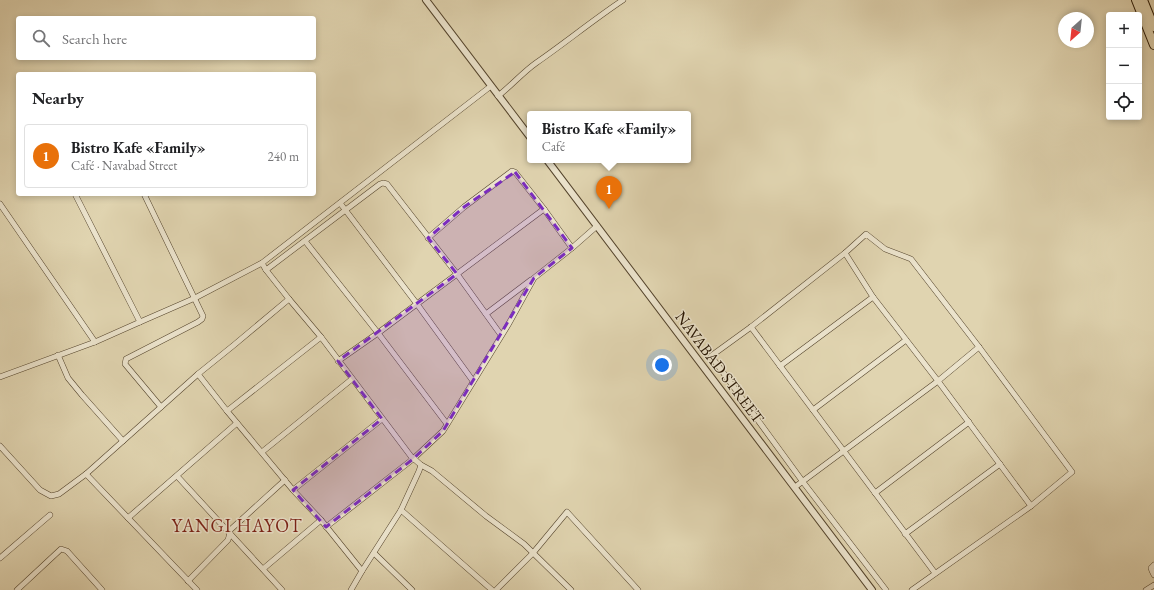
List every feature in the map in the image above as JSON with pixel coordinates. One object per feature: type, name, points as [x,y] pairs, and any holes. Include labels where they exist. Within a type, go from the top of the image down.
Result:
[{"type":"highway","points":[[1136,0],[1154,45]]},
{"type":"highway","points":[[1143,0],[1154,27]]},
{"type":"street","points":[[426,0],[527,134]]},
{"type":"street","points":[[498,96],[535,64],[623,0]]},
{"type":"street","points":[[0,377],[95,342],[195,298],[262,263],[492,86]]},
{"type":"street","name":"NAVABAD STREET","points":[[549,163],[872,590]]},
{"type":"street","points":[[428,238],[464,207],[512,171],[515,172],[544,209],[572,248]]},
{"type":"street","points":[[266,270],[380,184],[387,184],[457,274],[501,335]]},
{"type":"street","points":[[75,196],[140,322]]},
{"type":"street","points":[[145,196],[203,316],[198,322],[126,359],[125,364],[161,407]]},
{"type":"street","points":[[340,203],[417,304],[473,381]]},
{"type":"street","points":[[0,204],[95,342]]},
{"type":"street","points":[[338,361],[378,333],[544,209]]},
{"type":"street","points":[[486,314],[572,248],[597,226]]},
{"type":"street","points":[[886,590],[803,482],[711,356],[751,327],[866,234],[885,249],[911,260],[979,347],[1072,472],[1031,506],[912,590]]},
{"type":"street","points":[[305,241],[378,333],[447,424]]},
{"type":"street","points":[[844,253],[873,297],[1031,506]]},
{"type":"street","points":[[262,263],[289,299],[321,337],[413,459],[432,471],[486,516],[524,544],[571,590]]},
{"type":"street","points":[[326,527],[413,459],[443,430],[508,325],[534,278]]},
{"type":"street","points":[[780,366],[873,297]]},
{"type":"street","points":[[0,446],[40,490],[51,496],[59,494],[86,474],[198,374],[289,299]]},
{"type":"street","points":[[751,327],[935,574]]},
{"type":"street","points":[[227,411],[321,337]]},
{"type":"street","points":[[813,410],[906,340]]},
{"type":"street","points":[[795,487],[938,381],[979,347]]},
{"type":"street","points":[[58,355],[68,378],[123,441]]},
{"type":"street","points":[[198,374],[227,411],[293,490],[321,520],[362,571]]},
{"type":"street","points":[[262,452],[352,379]]},
{"type":"street","points":[[293,490],[382,419]]},
{"type":"street","points":[[875,493],[969,422]]},
{"type":"street","points":[[128,518],[237,423]]},
{"type":"street","points":[[905,534],[1000,464]]},
{"type":"street","points":[[351,590],[401,510],[421,465]]},
{"type":"street","points":[[86,474],[198,590]]},
{"type":"street","points":[[177,476],[282,590]]},
{"type":"street","points":[[188,580],[228,540],[230,532],[285,480]]},
{"type":"street","points":[[401,510],[492,590]]},
{"type":"street","points":[[496,590],[534,553],[567,512],[638,590]]},
{"type":"street","points":[[0,558],[50,515]]},
{"type":"street","points":[[262,568],[321,520]]},
{"type":"street","points":[[16,590],[61,549],[67,551],[102,590]]},
{"type":"street","points":[[374,553],[412,590]]},
{"type":"street","points":[[1154,566],[1152,571],[1154,575]]},
{"type":"street","points":[[1146,590],[1154,585]]},
{"type":"highlighted area","points":[[515,172],[572,248],[534,278],[443,431],[413,459],[326,527],[293,490],[382,419],[338,361],[457,274],[428,238],[464,207]]},
{"type":"place","name":"Bistro Kafe «Family»","points":[[609,209]]},
{"type":"district","name":"YANGI HAYOT","points":[[237,526]]}]
